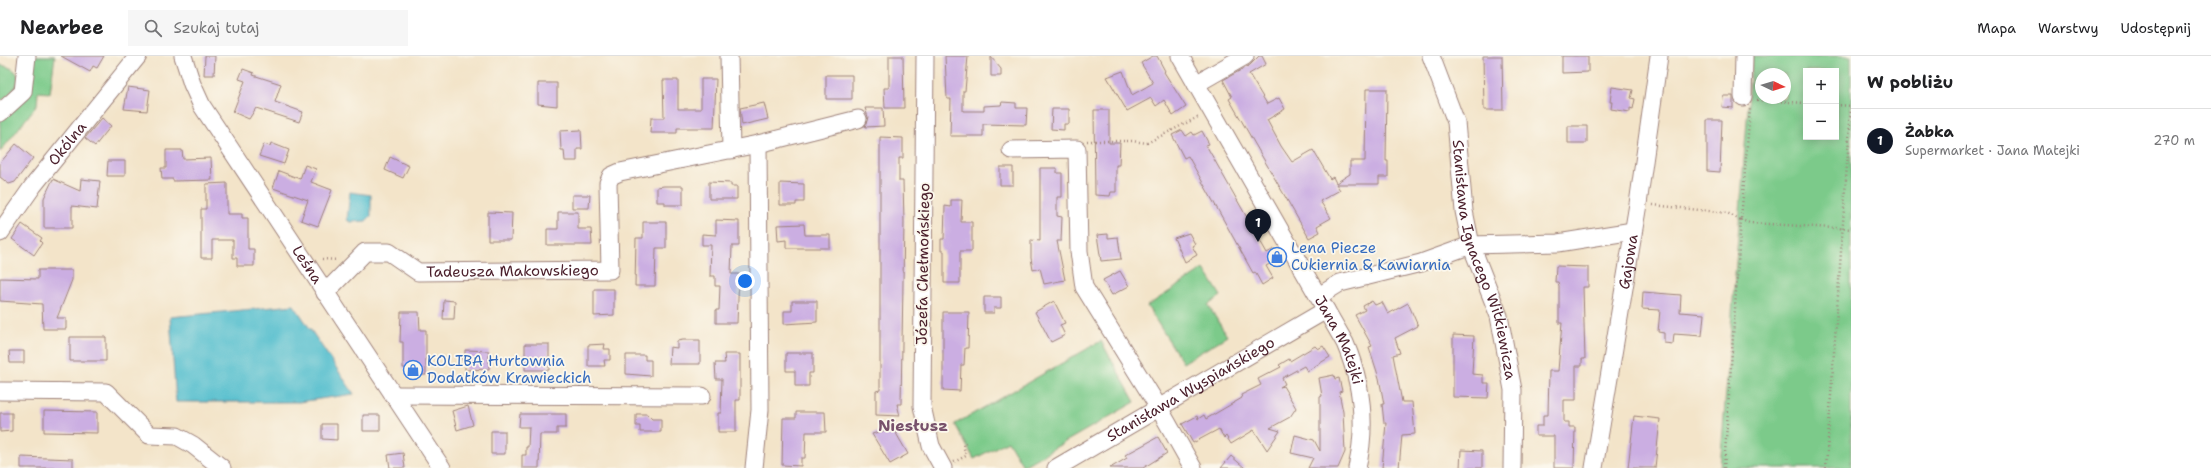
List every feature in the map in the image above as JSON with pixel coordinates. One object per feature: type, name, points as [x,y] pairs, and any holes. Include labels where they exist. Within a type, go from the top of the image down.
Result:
[{"type":"street","points":[[0,113],[23,92],[27,56]]},
{"type":"street","name":"Okólna","points":[[0,233],[33,186],[138,56]]},
{"type":"street","name":"Leśna","points":[[183,56],[192,84],[202,106],[442,468]]},
{"type":"street","points":[[729,56],[731,150]]},
{"type":"street","name":"Józefa Chełmońskiego","points":[[925,56],[922,406],[931,446],[947,466]]},
{"type":"street","name":"Jana Matejki","points":[[1180,56],[1341,335],[1356,368],[1361,396],[1363,423],[1361,450],[1357,468]]},
{"type":"street","points":[[1196,84],[1245,56]]},
{"type":"street","name":"Stanisława Ignacego Witkiewicza","points":[[1431,56],[1456,122],[1464,211],[1470,245],[1499,316],[1513,390],[1512,468]]},
{"type":"street","name":"Gajowa","points":[[1594,468],[1638,204],[1660,56]]},
{"type":"street","points":[[1744,56],[1749,102]]},
{"type":"street","name":"Tadeusza Makowskiego","points":[[325,293],[365,252],[389,252],[418,272],[610,270],[608,182],[611,176],[620,172],[758,144],[858,119]]},
{"type":"street","points":[[754,468],[759,439],[760,410],[758,144]]},
{"type":"street","points":[[1011,150],[1077,149],[1079,251],[1084,287],[1159,408],[1193,468]]},
{"type":"street","name":"Stanisława Wyspiańskiego","points":[[1056,468],[1159,408],[1322,303],[1340,283],[1421,263],[1470,245],[1558,243],[1633,231]]},
{"type":"street","points":[[0,391],[106,392],[149,436],[177,436],[193,445],[222,468]]},
{"type":"street","points":[[393,395],[702,396]]},
{"type":"path","points":[[1724,468],[1749,102],[1758,100],[1803,103]]},
{"type":"path","points":[[1826,468],[1851,106],[1839,105]]},
{"type":"path","points":[[1077,149],[1082,141],[1132,140],[1147,143],[1204,114]]},
{"type":"path","points":[[1638,204],[1727,213],[1741,220],[1750,222],[1851,229]]},
{"type":"path","points":[[320,259],[340,260]]},
{"type":"path","points":[[947,466],[966,456],[963,444],[966,443]]},
{"type":"green space","points":[[33,56],[55,56],[50,93],[38,92],[37,105],[0,152],[0,117]]},
{"type":"green space","points":[[1752,56],[1851,56],[1851,468],[1720,468]]},
{"type":"green space","points":[[0,65],[15,71],[18,76],[18,81],[11,92],[0,102]]},
{"type":"green space","points":[[1204,269],[1221,296],[1208,305],[1227,336],[1183,363],[1147,306]]},
{"type":"green space","points":[[1101,341],[1135,402],[1023,466],[1008,441],[974,459],[955,424]]},
{"type":"water","points":[[350,192],[371,195],[371,216],[366,221],[351,222],[347,220]]},
{"type":"water","points":[[294,305],[354,394],[299,402],[176,402],[170,317]]},
{"type":"building","points":[[61,56],[104,56],[97,68],[93,66],[90,72]]},
{"type":"building","points":[[205,56],[215,56],[214,75],[204,75]]},
{"type":"building","points":[[889,56],[903,56],[904,108],[885,108],[884,88],[889,88]]},
{"type":"building","points":[[945,56],[968,56],[965,91],[963,91],[963,111],[984,111],[984,106],[1001,105],[1002,102],[1016,103],[1016,108],[1027,108],[1026,125],[983,124],[983,136],[950,136],[951,99],[947,99]]},
{"type":"building","points":[[1153,56],[1157,56],[1165,71],[1164,72],[1186,107],[1173,116],[1164,100],[1156,106],[1151,98],[1127,111],[1107,77],[1123,71],[1132,95],[1153,83],[1141,63]]},
{"type":"building","points":[[1259,56],[1262,56],[1266,64],[1249,74],[1267,104],[1279,98],[1285,109],[1267,120],[1281,146],[1292,162],[1313,150],[1330,179],[1333,177],[1336,183],[1350,174],[1350,161],[1365,161],[1366,89],[1387,89],[1386,161],[1388,161],[1388,177],[1379,177],[1379,184],[1336,184],[1340,190],[1320,201],[1331,218],[1317,226],[1320,232],[1309,238],[1229,99],[1232,97],[1223,80],[1250,65]]},
{"type":"building","points":[[1483,56],[1502,56],[1503,110],[1484,110]]},
{"type":"building","points":[[1562,56],[1588,56],[1588,72],[1562,73]]},
{"type":"building","points":[[991,57],[1001,69],[1001,76],[991,76]]},
{"type":"building","points":[[243,69],[254,73],[253,75],[281,84],[275,102],[303,112],[299,122],[256,108],[249,119],[233,112],[245,81],[239,79]]},
{"type":"building","points":[[826,75],[852,75],[852,99],[826,99]]},
{"type":"building","points":[[701,79],[716,79],[714,128],[677,128],[677,133],[650,133],[651,118],[664,118],[663,80],[678,80],[678,109],[701,109]]},
{"type":"building","points":[[538,83],[557,83],[557,106],[538,104]]},
{"type":"building","points":[[128,87],[150,90],[147,111],[124,109]]},
{"type":"building","points":[[1612,87],[1633,90],[1631,98],[1635,99],[1633,109],[1630,108],[1630,112],[1611,109],[1612,102],[1610,102]]},
{"type":"building","points":[[1723,96],[1733,96],[1733,108],[1722,107]]},
{"type":"building","points":[[764,103],[768,119],[742,125],[740,108]]},
{"type":"building","points":[[865,108],[883,108],[884,126],[865,127],[868,117]]},
{"type":"building","points":[[1052,109],[1069,109],[1069,124],[1064,124],[1064,130],[1051,129]]},
{"type":"building","points":[[1094,110],[1109,110],[1109,143],[1120,143],[1119,165],[1116,165],[1116,192],[1111,192],[1110,196],[1095,195]]},
{"type":"building","points":[[102,118],[111,126],[95,146],[85,138]]},
{"type":"building","points":[[1707,120],[1722,120],[1720,172],[1707,171]]},
{"type":"building","points":[[1568,126],[1587,126],[1587,143],[1568,143]]},
{"type":"building","points":[[581,130],[582,149],[577,149],[577,161],[565,161],[564,150],[561,150],[560,131]]},
{"type":"building","points":[[1182,130],[1186,136],[1192,132],[1194,135],[1202,131],[1209,144],[1206,145],[1267,253],[1274,249],[1280,258],[1266,266],[1273,278],[1262,285],[1255,272],[1253,273],[1188,156],[1184,158],[1172,135]]},
{"type":"building","points":[[880,137],[903,138],[903,158],[899,158],[899,181],[903,181],[904,222],[901,404],[897,404],[900,416],[876,415],[876,391],[880,390]]},
{"type":"building","points":[[271,143],[289,150],[284,164],[259,156],[264,144],[270,146]]},
{"type":"building","points":[[16,144],[33,158],[15,182],[9,184],[0,177],[0,163]]},
{"type":"building","points":[[166,150],[182,150],[183,159],[211,158],[212,180],[173,181],[173,179],[162,179],[161,168],[166,168]]},
{"type":"building","points":[[390,157],[409,166],[403,178],[385,170]]},
{"type":"building","points":[[108,161],[125,161],[125,176],[107,176]]},
{"type":"building","points":[[305,165],[316,169],[311,182],[332,190],[318,226],[301,220],[308,200],[273,188],[279,171],[300,179]]},
{"type":"building","points":[[1000,167],[1013,167],[1013,185],[1000,185]]},
{"type":"building","points":[[1040,168],[1057,168],[1057,173],[1062,173],[1062,197],[1057,197],[1057,216],[1062,217],[1061,241],[1057,241],[1065,280],[1044,284],[1040,268],[1033,270],[1031,258],[1031,240],[1040,241]]},
{"type":"building","points":[[53,179],[80,191],[81,179],[100,181],[97,209],[72,206],[72,228],[44,228],[44,198]]},
{"type":"building","points":[[709,182],[731,183],[731,186],[737,186],[737,199],[709,199]]},
{"type":"building","points":[[227,183],[227,214],[242,214],[242,218],[248,218],[248,249],[254,249],[254,266],[237,266],[237,258],[233,258],[233,240],[212,240],[212,258],[201,258],[201,209],[206,209],[206,184]]},
{"type":"building","points":[[780,183],[804,184],[804,202],[796,202],[796,205],[780,205]]},
{"type":"building","points":[[683,186],[683,205],[665,205],[665,202],[657,202],[657,187]]},
{"type":"building","points":[[572,195],[590,195],[589,208],[572,208]]},
{"type":"building","points":[[951,200],[962,200],[961,222],[972,222],[972,251],[960,251],[960,283],[944,283],[944,251],[941,251],[941,239],[944,239],[945,206],[951,207]]},
{"type":"building","points":[[488,212],[512,213],[511,240],[488,240]]},
{"type":"building","points":[[558,212],[578,212],[578,229],[591,229],[592,245],[547,245],[547,229],[558,229]]},
{"type":"building","points":[[716,220],[739,221],[739,246],[732,246],[731,274],[739,274],[737,323],[716,323],[716,310],[719,310],[720,286],[715,286],[715,276],[710,276],[711,245],[702,245],[702,234],[716,235]]},
{"type":"building","points":[[643,222],[666,222],[666,248],[656,248],[655,286],[635,286],[636,238],[643,238]]},
{"type":"building","points":[[22,224],[42,238],[40,241],[42,243],[34,255],[12,239]]},
{"type":"building","points":[[804,224],[805,235],[830,235],[830,248],[786,248],[786,240],[778,241],[777,225]]},
{"type":"building","points":[[1189,233],[1195,244],[1192,246],[1197,255],[1185,262],[1174,238]]},
{"type":"building","points":[[1108,234],[1108,238],[1118,237],[1121,259],[1101,261],[1097,235]]},
{"type":"building","points":[[1556,266],[1588,267],[1588,287],[1583,287],[1585,359],[1582,359],[1582,366],[1576,366],[1576,400],[1564,400],[1564,422],[1569,422],[1569,427],[1575,427],[1574,468],[1554,468],[1554,436],[1536,436],[1536,426],[1543,426],[1543,415],[1548,415],[1549,371],[1558,371],[1562,323],[1559,323],[1559,286],[1558,282],[1555,282]]},
{"type":"building","points":[[38,270],[72,270],[72,280],[57,318],[66,318],[66,329],[43,329],[42,304],[0,301],[0,278],[38,279]]},
{"type":"building","points":[[1120,271],[1129,286],[1112,295],[1103,280]]},
{"type":"building","points":[[594,289],[614,289],[614,315],[594,316]]},
{"type":"building","points":[[1643,292],[1681,295],[1680,312],[1704,314],[1702,336],[1674,334],[1673,344],[1664,343],[1664,333],[1658,332],[1660,310],[1642,309]]},
{"type":"building","points":[[984,297],[1001,297],[1001,308],[994,308],[994,313],[984,313]]},
{"type":"building","points":[[444,300],[455,301],[454,319],[443,319]]},
{"type":"building","points":[[792,301],[817,301],[817,322],[784,324],[784,311],[792,311]]},
{"type":"building","points":[[1054,301],[1065,323],[1060,325],[1065,335],[1051,342],[1035,312]]},
{"type":"building","points":[[1372,301],[1375,305],[1382,302],[1388,314],[1408,303],[1418,326],[1395,338],[1400,353],[1393,355],[1402,402],[1412,402],[1415,434],[1402,435],[1399,468],[1382,468],[1386,423],[1384,423],[1382,404],[1384,404],[1379,378],[1369,347],[1372,346],[1355,315],[1365,310],[1363,306]]},
{"type":"building","points":[[401,312],[419,312],[420,330],[426,330],[426,375],[406,375],[406,368],[403,368],[403,342],[400,342]]},
{"type":"building","points":[[943,312],[969,312],[968,348],[965,348],[964,365],[961,365],[960,391],[943,390]]},
{"type":"building","points":[[1453,335],[1474,336],[1472,374],[1483,375],[1483,383],[1489,383],[1488,398],[1453,397]]},
{"type":"building","points":[[70,337],[106,337],[106,361],[70,361]]},
{"type":"building","points":[[700,340],[700,364],[669,364],[670,347],[677,348],[677,341]]},
{"type":"building","points":[[525,344],[549,344],[549,370],[525,370]]},
{"type":"building","points":[[605,344],[604,349],[610,349],[610,360],[604,360],[605,366],[588,366],[588,345]]},
{"type":"building","points":[[1315,346],[1318,349],[1323,346],[1330,357],[1307,371],[1304,366],[1282,378],[1285,384],[1280,387],[1283,386],[1296,408],[1290,417],[1270,428],[1280,431],[1267,450],[1254,430],[1231,444],[1226,436],[1224,438],[1219,429],[1193,443],[1182,424],[1197,416],[1198,419],[1204,415],[1206,419],[1242,398],[1241,395],[1261,385],[1258,379],[1281,367],[1279,365],[1289,359],[1290,361]]},
{"type":"building","points":[[465,350],[489,351],[489,369],[465,370],[465,364],[461,359],[465,356]]},
{"type":"building","points":[[9,351],[24,351],[24,363],[10,363]]},
{"type":"building","points":[[786,353],[813,353],[813,373],[809,373],[809,386],[795,386],[795,371],[786,371]]},
{"type":"building","points":[[724,354],[740,354],[740,400],[736,400],[736,432],[718,432],[718,413],[721,413],[722,379],[716,379],[715,363],[725,363]]},
{"type":"building","points":[[626,355],[645,355],[645,360],[651,360],[651,376],[626,374]]},
{"type":"building","points":[[1334,375],[1335,379],[1339,378],[1342,391],[1339,392],[1343,412],[1345,452],[1338,468],[1308,468],[1313,458],[1291,453],[1295,435],[1314,440],[1320,451],[1320,397],[1322,396],[1319,378]]},
{"type":"building","points":[[468,406],[473,425],[457,430],[452,411]]},
{"type":"building","points":[[44,411],[97,412],[97,433],[44,432]]},
{"type":"building","points":[[796,412],[825,412],[826,432],[806,432],[805,458],[801,458],[801,466],[782,465],[783,418],[796,418]]},
{"type":"building","points":[[0,413],[12,413],[12,431],[0,432]]},
{"type":"building","points":[[520,414],[566,414],[566,428],[557,428],[557,434],[540,434],[539,468],[522,468],[522,455],[526,455],[526,447],[528,447],[529,427],[519,427]]},
{"type":"building","points":[[636,414],[647,414],[652,419],[661,419],[661,432],[640,432],[640,426],[636,426]]},
{"type":"building","points":[[363,415],[380,415],[380,431],[363,431]]},
{"type":"building","points":[[1634,416],[1660,419],[1655,468],[1628,468]]},
{"type":"building","points":[[322,424],[337,424],[337,440],[322,439]]},
{"type":"building","points":[[893,428],[908,454],[890,464],[872,434]]},
{"type":"building","points":[[491,431],[505,431],[505,454],[491,454]]},
{"type":"building","points":[[1158,437],[1167,453],[1143,468],[1110,468],[1127,458],[1125,455]]},
{"type":"building","points":[[1461,450],[1482,451],[1482,468],[1460,468]]},
{"type":"building","points":[[403,453],[405,468],[390,468],[388,455]]},
{"type":"building","points":[[1231,456],[1245,468],[1221,468]]},
{"type":"building","points":[[21,457],[73,459],[73,468],[21,468]]},
{"type":"place","name":"Żabka","points":[[1258,242]]},
{"type":"place","name":"Lena Piecze Cukiernia & Kawiarnia","points":[[1277,257]]},
{"type":"place","name":"KOLIBA Hurtownia Dodatków Krawieckich","points":[[413,370]]},
{"type":"district","name":"Niesłusz","points":[[913,425]]}]
